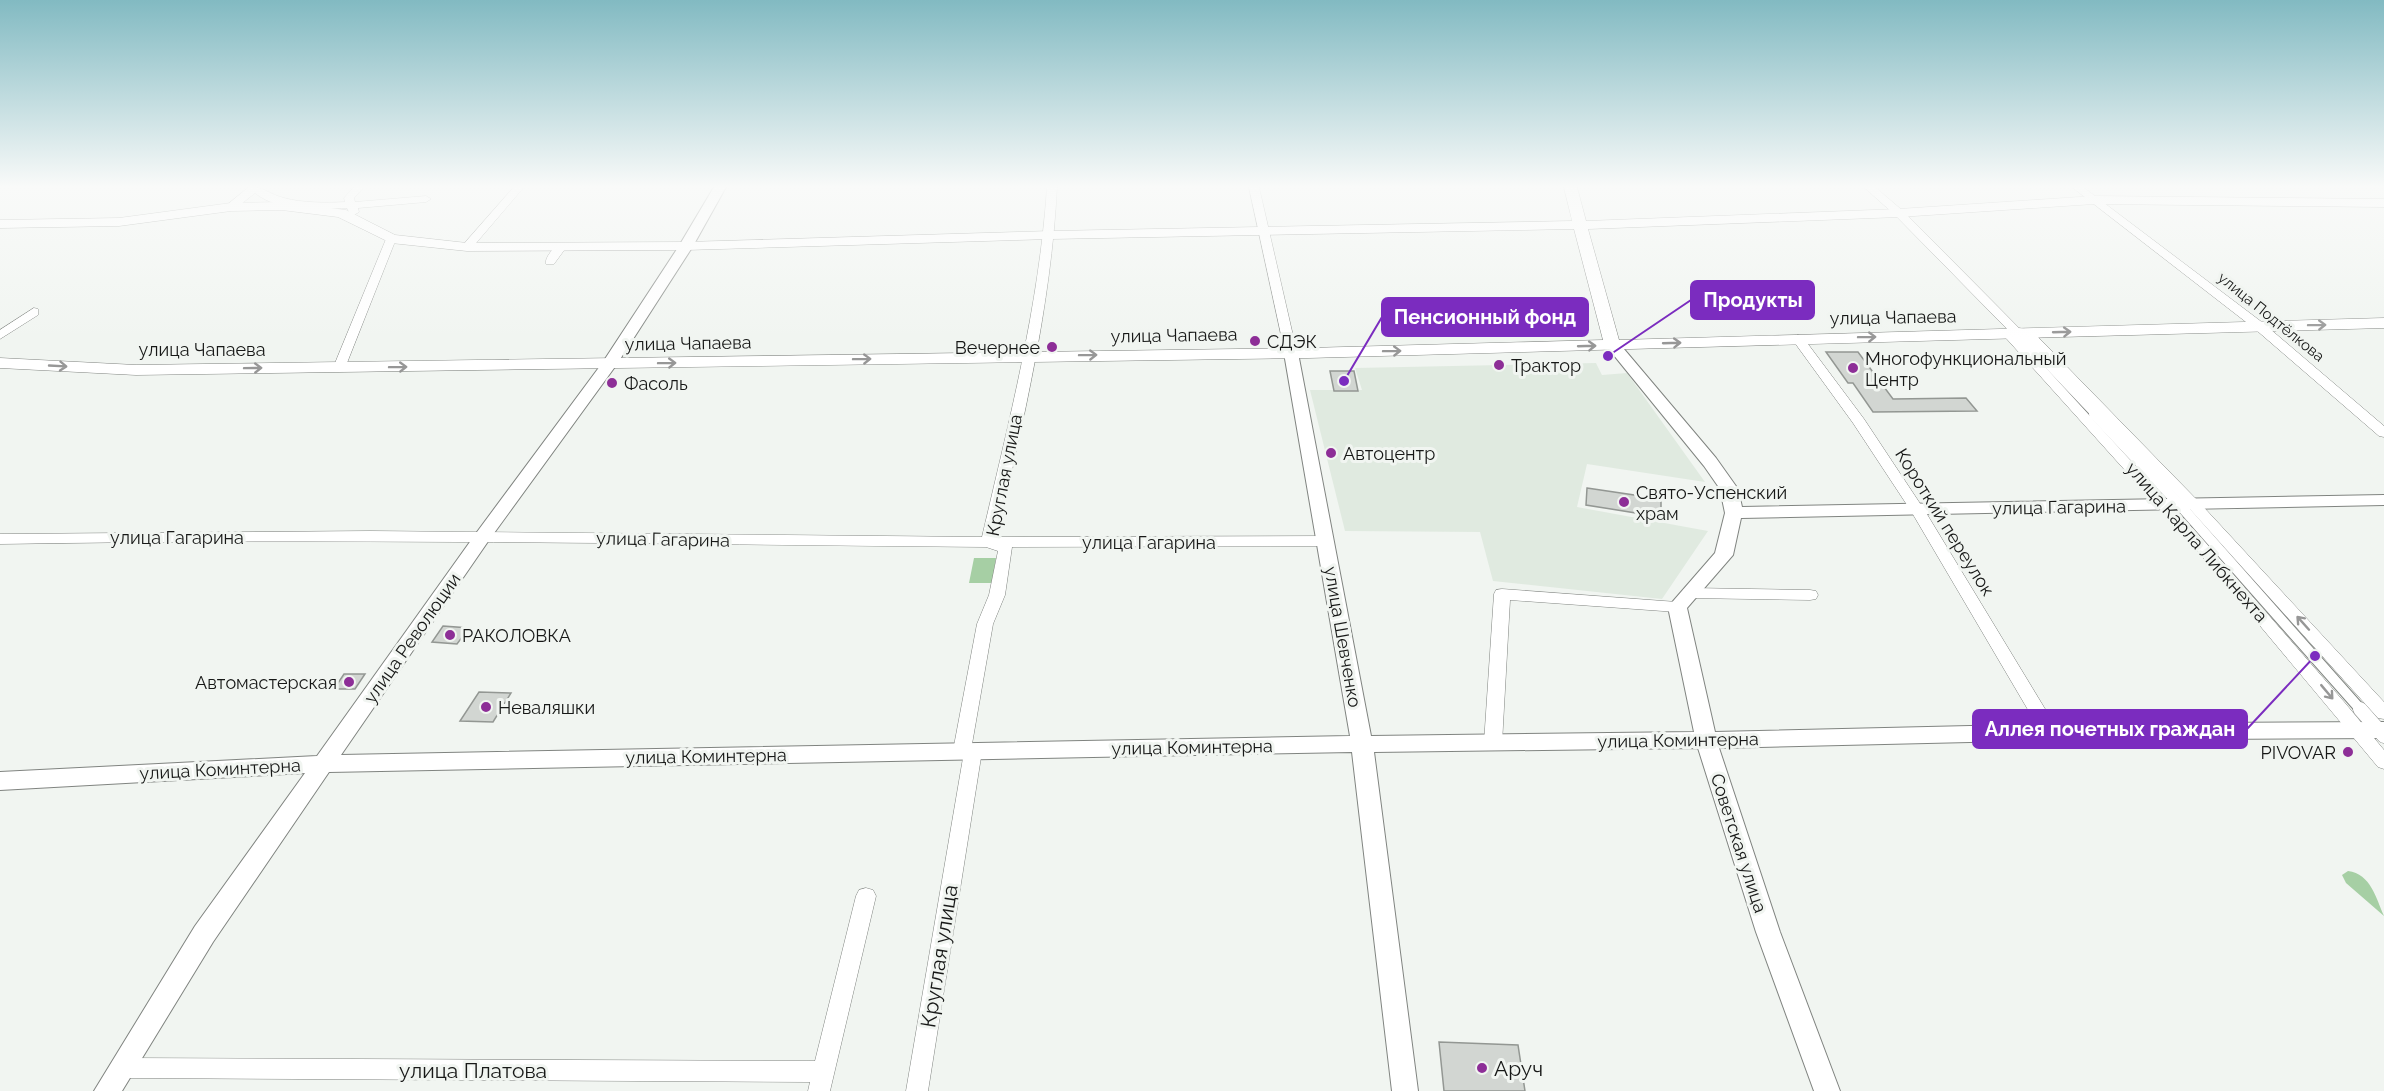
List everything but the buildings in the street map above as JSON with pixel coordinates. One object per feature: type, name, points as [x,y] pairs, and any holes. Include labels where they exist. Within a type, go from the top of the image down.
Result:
[{"type":"main road","points":[[391,239],[467,248],[686,246],[954,238]]},
{"type":"main road","points":[[1584,238],[1607,330],[1613,345]]},
{"type":"main road","name":"улица Чапаева","points":[[0,363],[136,369],[339,368],[1291,353],[2384,323]]},
{"type":"street","points":[[467,248],[476,238]]},
{"type":"street","name":"улица Революции","points":[[107,1091],[204,934],[576,405],[609,364],[691,238]]},
{"type":"street","name":"Круглая улица","points":[[917,1091],[985,624],[997,595],[1006,549],[988,542],[1029,356],[1050,238]]},
{"type":"street","name":"улица Шевченко","points":[[1266,238],[1291,353],[1362,744],[1405,1091]]},
{"type":"street","name":"улица Карла Либкнехта","points":[[1923,238],[2179,504],[2378,728]]},
{"type":"street","name":"улица Подтёлкова","points":[[2144,238],[2259,326],[2384,434]]},
{"type":"street","points":[[339,368],[391,239]]},
{"type":"street","points":[[550,262],[561,247]]},
{"type":"street","points":[[0,335],[34,312]]},
{"type":"street","name":"улица Карла Либкнехта","points":[[2017,333],[2179,504],[2378,728],[2384,762]]},
{"type":"street","name":"Короткий переулок","points":[[1798,339],[1859,422],[1918,511],[2050,732]]},
{"type":"street","points":[[1613,345],[1710,462],[1729,489],[1734,513],[1724,555],[1684,600]]},
{"type":"street","name":"улица Гагарина","points":[[1734,513],[2384,500]]},
{"type":"street","name":"улица Гагарина","points":[[0,539],[129,536],[988,542],[1326,541]]},
{"type":"street","points":[[1493,743],[1502,594],[1684,600],[1810,595]]},
{"type":"street","name":"Советская улица","points":[[1684,600],[1706,740],[1768,932],[1827,1091]]},
{"type":"street","name":"улица Коминтерна","points":[[0,780],[325,764],[1362,744],[2378,728]]},
{"type":"street","points":[[822,1081],[866,897]]},
{"type":"street","name":"улица Платова","points":[[121,1068],[822,1081]]},
{"type":"shaded area","points":[[1596,363],[1602,375],[1627,373],[1705,482],[1587,464],[1577,507],[1708,531],[1662,599],[1493,581],[1480,532],[1345,531],[1310,390],[1362,390],[1355,368]]},
{"type":"green space","points":[[974,558],[996,558],[992,583],[969,583]]},
{"type":"green space","points":[[2348,871],[2362,877],[2372,888],[2384,916],[2346,883],[2342,875]]},
{"type":"place","name":"СДЭК","points":[[1255,341]]},
{"type":"place","name":"Вечернее","points":[[1052,347]]},
{"type":"place","name":"Продукты","points":[[1608,356]]},
{"type":"place","name":"Трактор","points":[[1499,365]]},
{"type":"place","name":"Многофункциональный Центр","points":[[1853,368]]},
{"type":"place","name":"Пенсионный фонд","points":[[1344,381]]},
{"type":"place","name":"Фасоль","points":[[612,383]]},
{"type":"place","name":"Автоцентр","points":[[1331,453]]},
{"type":"place","name":"Свято-Успенский храм","points":[[1624,502]]},
{"type":"place","name":"РАКОЛОВКА","points":[[450,635]]},
{"type":"place","name":"Аллея почетных граждан","points":[[2315,656]]},
{"type":"place","name":"Автомастерская","points":[[349,682]]},
{"type":"place","name":"Неваляшки","points":[[486,707]]},
{"type":"place","name":"PIVOVAR","points":[[2348,752]]},
{"type":"place","name":"Аруч","points":[[1482,1068]]}]
